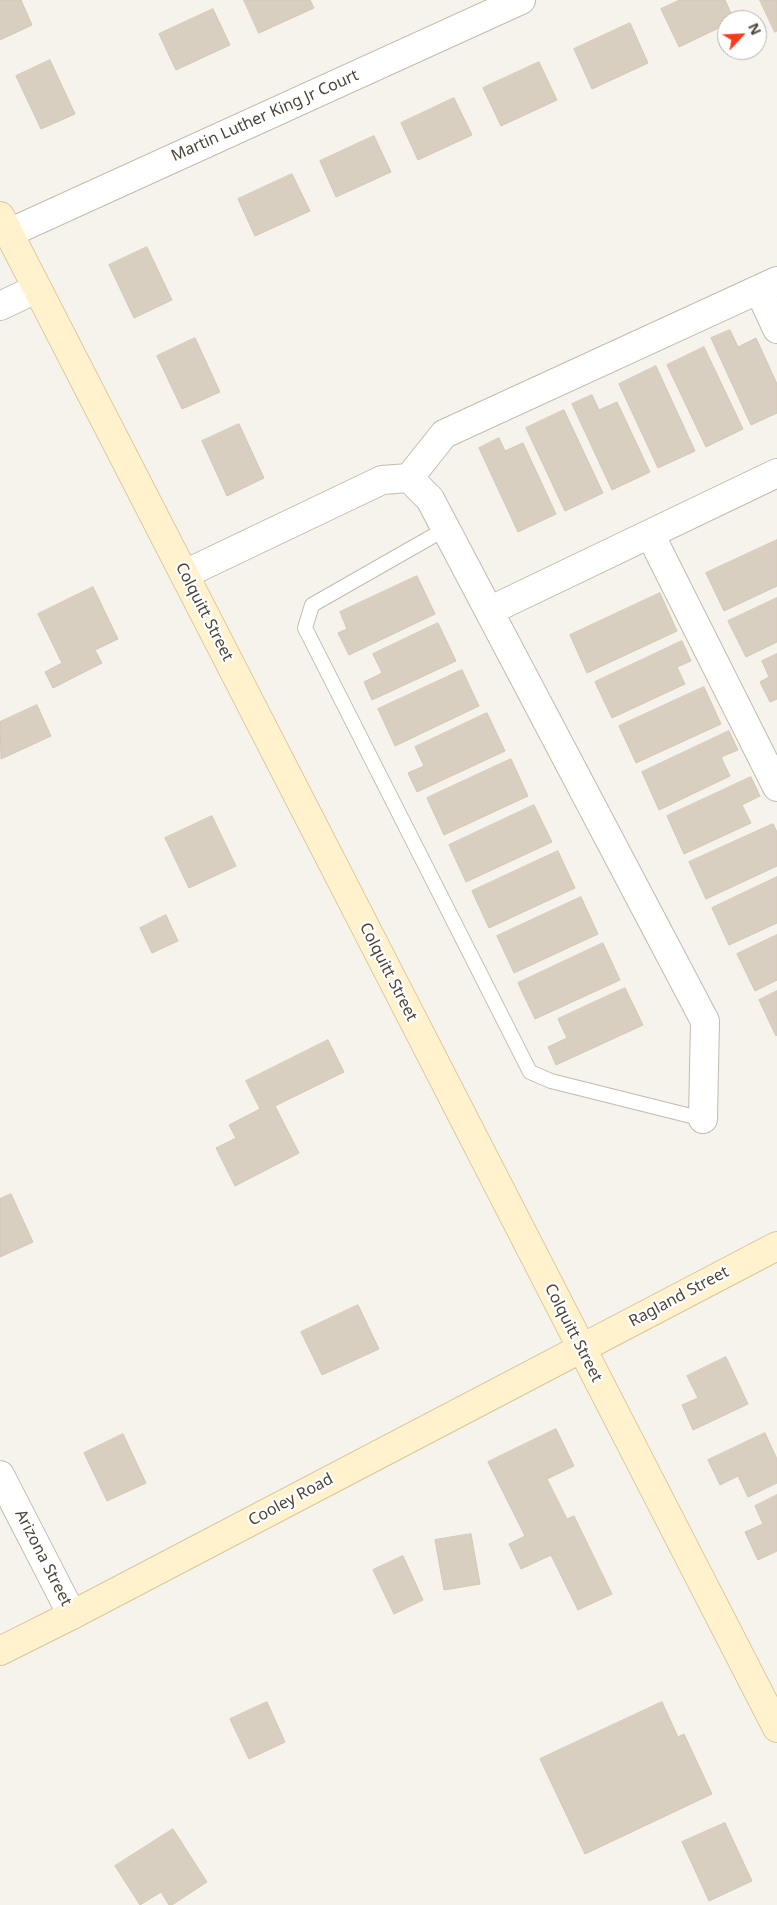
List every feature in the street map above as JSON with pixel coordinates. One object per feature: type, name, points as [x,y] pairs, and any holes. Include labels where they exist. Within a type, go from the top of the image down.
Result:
[{"type":"street","name":"Martin Luther King Jr Court","points":[[4,225],[521,0]]},
{"type":"street","name":"Colquitt Street","points":[[4,225],[777,1728]]},
{"type":"street","points":[[185,574],[382,480],[409,478],[444,434],[768,285],[777,329]]},
{"type":"street","points":[[0,306],[36,289]]},
{"type":"street","points":[[489,611],[777,473]]},
{"type":"street","points":[[409,478],[430,499],[447,528],[705,1021],[703,1119]]},
{"type":"street","points":[[650,534],[777,787]]},
{"type":"street","name":"Ragland Street","points":[[581,1348],[777,1246]]},
{"type":"street","name":"Cooley Road","points":[[0,1651],[581,1348]]},
{"type":"street","name":"Arizona Street","points":[[0,1475],[72,1615]]},
{"type":"lane","points":[[447,528],[312,605],[305,628],[530,1072],[551,1081],[703,1119]]},
{"type":"building","points":[[0,0],[21,0],[32,25],[0,40]]},
{"type":"building","points":[[244,0],[310,0],[314,8],[259,33]]},
{"type":"building","points":[[680,0],[725,0],[730,10],[717,10],[717,29],[679,47],[661,9]]},
{"type":"building","points":[[760,0],[777,0],[777,31],[775,32],[767,15],[767,10],[765,10]]},
{"type":"building","points":[[213,9],[230,45],[176,70],[159,34]]},
{"type":"building","points":[[630,23],[648,63],[592,89],[574,49]]},
{"type":"building","points":[[50,60],[75,114],[41,129],[16,76]]},
{"type":"building","points":[[539,62],[557,100],[501,126],[483,88]]},
{"type":"building","points":[[454,98],[472,135],[418,160],[401,123]]},
{"type":"building","points":[[374,136],[391,172],[336,197],[320,161]]},
{"type":"building","points":[[292,174],[310,211],[255,236],[238,199]]},
{"type":"building","points":[[147,247],[172,300],[134,318],[109,265]]},
{"type":"building","points":[[730,330],[738,347],[756,338],[777,384],[777,413],[751,425],[711,338]]},
{"type":"building","points":[[195,338],[220,392],[182,409],[157,356]]},
{"type":"building","points":[[704,347],[743,429],[706,447],[667,365]]},
{"type":"building","points":[[656,366],[695,451],[658,468],[619,384]]},
{"type":"building","points":[[592,395],[599,410],[617,402],[650,472],[612,490],[572,404]]},
{"type":"building","points":[[564,410],[603,493],[565,511],[526,428]]},
{"type":"building","points":[[239,424],[264,478],[227,496],[202,441]]},
{"type":"building","points":[[499,438],[505,451],[523,443],[556,514],[518,532],[479,448]]},
{"type":"building","points":[[777,540],[777,586],[724,611],[706,573]]},
{"type":"building","points":[[417,576],[435,614],[349,655],[338,633],[347,629],[340,612]]},
{"type":"building","points":[[93,587],[118,639],[95,650],[102,663],[53,688],[45,672],[62,663],[38,614]]},
{"type":"building","points":[[660,593],[677,631],[587,673],[570,635]]},
{"type":"building","points":[[777,598],[777,642],[746,657],[728,621]]},
{"type":"building","points":[[438,623],[456,661],[372,700],[364,682],[382,673],[373,654]]},
{"type":"building","points":[[682,641],[691,661],[677,667],[685,684],[612,718],[595,682]]},
{"type":"building","points":[[777,654],[777,699],[770,702],[760,682],[769,677],[762,661]]},
{"type":"building","points":[[462,670],[479,706],[395,746],[378,709]]},
{"type":"building","points":[[704,687],[721,724],[636,763],[619,726]]},
{"type":"building","points":[[37,705],[51,736],[1,759],[0,722]]},
{"type":"building","points":[[487,713],[505,751],[417,792],[408,773],[424,766],[415,747]]},
{"type":"building","points":[[729,731],[738,750],[721,757],[730,776],[659,810],[642,772]]},
{"type":"building","points":[[511,759],[528,796],[444,835],[427,798]]},
{"type":"building","points":[[751,777],[760,796],[742,805],[751,823],[684,854],[667,816]]},
{"type":"building","points":[[534,805],[552,842],[466,882],[449,845]]},
{"type":"building","points":[[212,816],[236,866],[189,888],[165,838]]},
{"type":"building","points":[[773,824],[777,832],[777,866],[706,899],[689,862]]},
{"type":"building","points":[[558,851],[575,888],[489,928],[472,891]]},
{"type":"building","points":[[777,877],[777,923],[729,945],[712,908]]},
{"type":"building","points":[[581,897],[598,934],[514,973],[497,936]]},
{"type":"building","points":[[166,915],[178,941],[152,953],[140,928]]},
{"type":"building","points":[[777,935],[777,980],[755,991],[737,954]]},
{"type":"building","points":[[603,943],[620,980],[535,1019],[518,983]]},
{"type":"building","points":[[625,988],[643,1025],[556,1065],[548,1047],[567,1038],[558,1019]]},
{"type":"building","points":[[777,991],[777,1035],[776,1036],[759,1000]]},
{"type":"building","points":[[328,1040],[344,1072],[275,1106],[299,1153],[235,1186],[216,1148],[236,1138],[229,1125],[260,1109],[246,1081]]},
{"type":"building","points":[[11,1194],[33,1242],[0,1257],[0,1199]]},
{"type":"building","points":[[358,1305],[379,1349],[322,1375],[301,1332]]},
{"type":"building","points":[[726,1357],[748,1404],[693,1430],[682,1405],[698,1398],[687,1376]]},
{"type":"building","points":[[556,1429],[574,1466],[547,1479],[567,1519],[574,1516],[612,1594],[578,1610],[551,1555],[521,1569],[509,1544],[525,1536],[488,1462]]},
{"type":"building","points":[[765,1433],[777,1459],[777,1483],[748,1497],[738,1476],[720,1485],[708,1460]]},
{"type":"building","points":[[123,1434],[146,1483],[107,1501],[84,1453]]},
{"type":"building","points":[[777,1495],[777,1551],[758,1560],[745,1532],[763,1524],[755,1506]]},
{"type":"building","points":[[471,1534],[480,1584],[444,1590],[435,1540]]},
{"type":"building","points":[[403,1556],[423,1600],[394,1614],[373,1570]]},
{"type":"building","points":[[267,1702],[285,1742],[249,1759],[230,1719]]},
{"type":"building","points":[[662,1702],[678,1737],[684,1734],[712,1794],[585,1854],[540,1759]]},
{"type":"building","points":[[725,1823],[752,1881],[709,1901],[682,1842]]},
{"type":"building","points":[[173,1829],[207,1882],[172,1905],[169,1905],[161,1892],[140,1905],[115,1866]]}]
